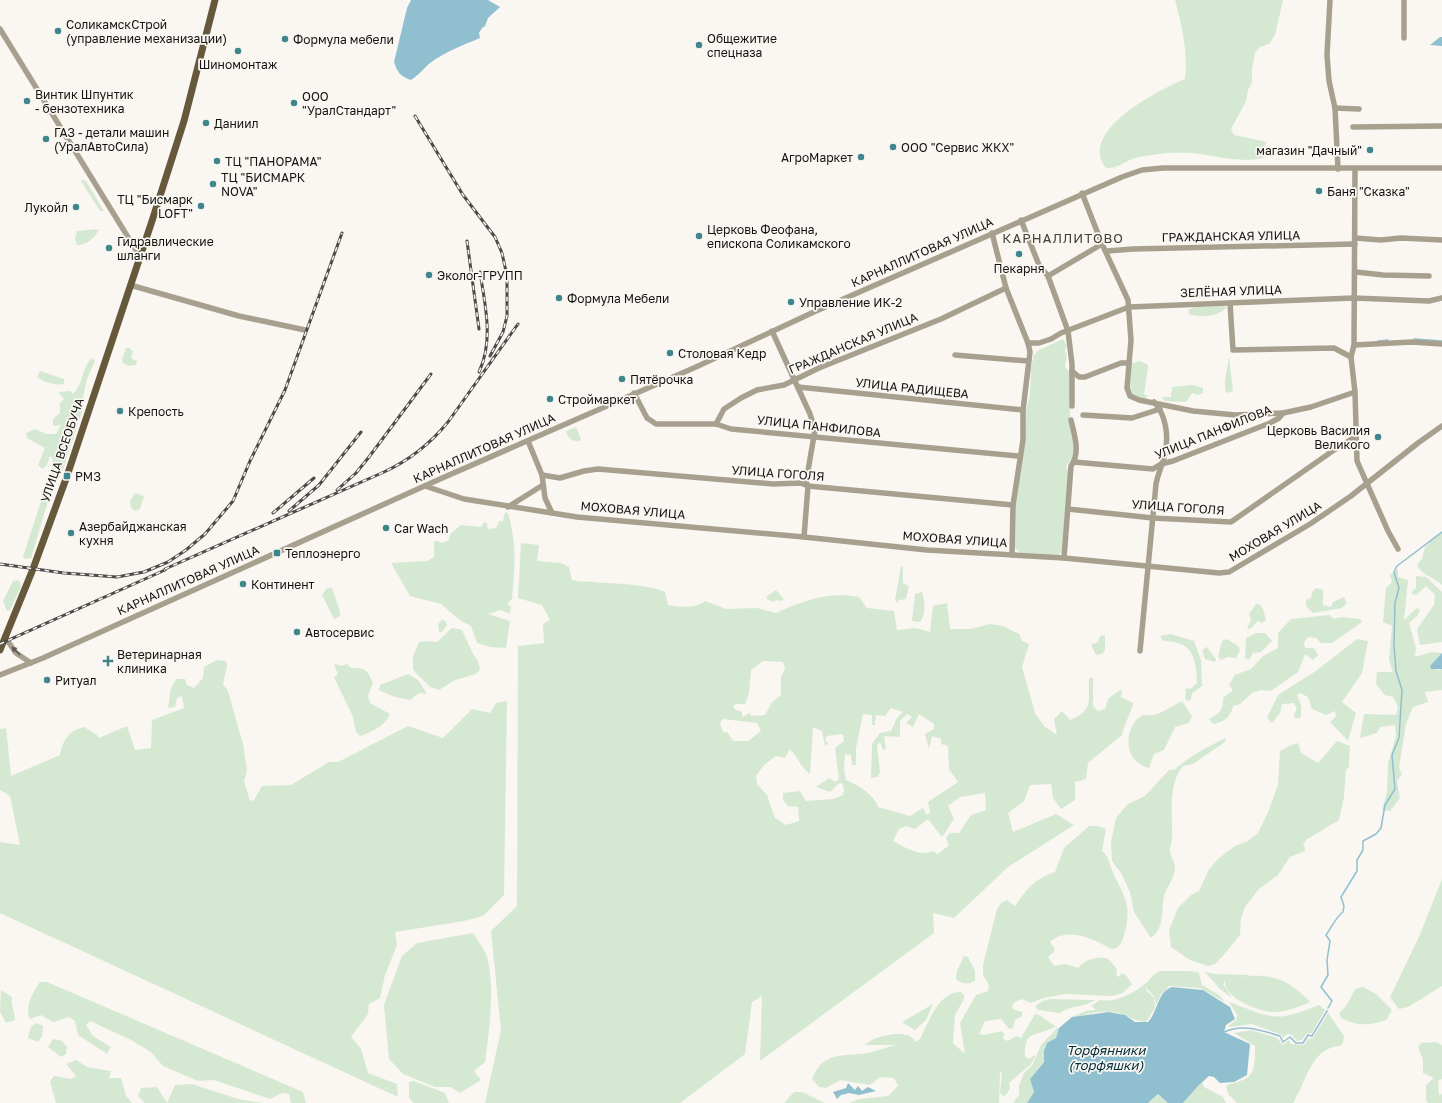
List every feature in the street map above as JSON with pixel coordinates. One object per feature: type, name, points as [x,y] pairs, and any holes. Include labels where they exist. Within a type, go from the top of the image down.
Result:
[{"type":"main road","name":"УЛИЦА ВСЕОБУЧА","points":[[0,650],[33,569],[67,476],[184,121],[216,0]]},
{"type":"street","points":[[1330,0],[1328,55],[1329,81],[1335,108],[1338,169]]},
{"type":"street","points":[[1404,0],[1404,38]]},
{"type":"street","points":[[0,28],[139,255]]},
{"type":"street","points":[[1335,108],[1359,108]]},
{"type":"street","points":[[1353,127],[1442,126]]},
{"type":"street","name":"КАРНАЛЛИТОВАЯ УЛИЦА","points":[[0,675],[29,664],[1122,176],[1142,170],[1163,168],[1442,168]]},
{"type":"street","points":[[1355,169],[1356,272],[1354,298],[1354,345],[1351,357],[1355,392],[1355,437],[1357,461],[1366,484],[1398,549]]},
{"type":"street","points":[[1082,193],[1102,244],[1107,251],[1128,300],[1131,340],[1128,393],[1132,397],[1139,400],[1193,411],[1236,415],[1283,413]]},
{"type":"street","points":[[1021,220],[1040,264],[1048,276],[1068,331],[1072,371],[1072,406]]},
{"type":"street","points":[[992,233],[1006,288],[1028,343],[1030,352],[1028,361],[1027,392],[1023,410],[1023,440],[1019,456],[1020,466],[1013,505],[1012,555]]},
{"type":"street","points":[[1355,238],[1381,240],[1401,238],[1442,240]]},
{"type":"street","points":[[1048,276],[1102,244]]},
{"type":"street","name":"ГРАЖДАНСКАЯ УЛИЦА","points":[[1107,251],[1134,249],[1355,244]]},
{"type":"street","points":[[1356,272],[1383,275],[1429,276]]},
{"type":"street","points":[[130,286],[239,316],[305,330]]},
{"type":"street","name":"ГРАЖДАНСКАЯ УЛИЦА","points":[[716,424],[724,409],[737,400],[757,390],[784,385],[794,379],[936,321],[1006,288]]},
{"type":"street","name":"ЗЕЛЁНАЯ УЛИЦА","points":[[1028,343],[1039,344],[1129,307],[1354,298],[1429,300],[1442,298]]},
{"type":"street","points":[[1230,303],[1233,350],[1334,348],[1351,357]]},
{"type":"street","points":[[772,331],[810,414],[815,430],[806,482],[808,486],[804,537]]},
{"type":"street","points":[[1354,345],[1412,342],[1442,344]]},
{"type":"street","points":[[955,355],[1028,361]]},
{"type":"street","points":[[1072,371],[1079,377],[1085,378],[1121,363],[1129,362]]},
{"type":"street","name":"УЛИЦА РАДИЩЕВА","points":[[798,387],[1023,410]]},
{"type":"street","name":"УЛИЦА ПАНФИЛОВА","points":[[1074,462],[1153,469],[1161,464],[1173,461],[1207,446],[1270,423],[1279,418],[1283,413],[1311,407],[1355,392]]},
{"type":"street","name":"УЛИЦА ПАНФИЛОВА","points":[[634,393],[647,418],[656,424],[716,424],[731,429],[1019,456]]},
{"type":"street","points":[[1140,651],[1157,474],[1165,453],[1166,432],[1164,416],[1154,402]]},
{"type":"street","points":[[1083,415],[1132,418],[1160,409]]},
{"type":"street","points":[[1064,558],[1071,466],[1074,462],[1076,439],[1071,420]]},
{"type":"street","name":"МОХОВАЯ УЛИЦА","points":[[425,486],[464,499],[577,517],[804,537],[927,550],[1064,558],[1219,573],[1229,572],[1310,524],[1366,484],[1442,426]]},
{"type":"street","name":"УЛИЦА ГОГОЛЯ","points":[[1068,509],[1153,518],[1231,522],[1355,437]]},
{"type":"street","points":[[528,441],[542,475],[545,498],[552,513]]},
{"type":"street","name":"УЛИЦА ГОГОЛЯ","points":[[542,475],[560,478],[584,471],[598,470],[774,484],[801,483],[808,486],[1013,505]]},
{"type":"street","points":[[508,507],[543,485]]},
{"type":"street","points":[[6,637],[16,652],[29,664]]},
{"type":"green space","points":[[1175,0],[1283,0],[1275,35],[1269,44],[1260,47],[1255,53],[1252,69],[1252,82],[1248,90],[1246,101],[1231,129],[1234,135],[1267,142],[1264,147],[1271,150],[1271,153],[1264,157],[1244,160],[1190,153],[1148,155],[1131,159],[1117,166],[1106,168],[1100,154],[1102,140],[1111,127],[1124,114],[1140,103],[1157,92],[1185,79],[1185,49]]},
{"type":"green space","points":[[81,181],[86,181],[104,211],[100,211]]},
{"type":"green space","points":[[99,229],[90,240],[84,244],[77,245],[75,239],[77,231]]},
{"type":"green space","points":[[1225,306],[1226,308],[1222,311],[1208,316],[1189,314],[1188,310],[1194,307]]},
{"type":"green space","points":[[1063,339],[1067,346],[1065,350],[1067,355],[1065,367],[1070,373],[1070,418],[1074,452],[1072,459],[1066,466],[1069,474],[1063,550],[1058,556],[1020,553],[1014,547],[1014,507],[1025,445],[1026,410],[1030,395],[1031,367],[1034,355],[1039,350]]},
{"type":"green space","points":[[126,348],[130,348],[133,352],[131,358],[137,361],[136,365],[128,366],[123,363],[122,359]]},
{"type":"green space","points":[[1229,357],[1233,391],[1229,393],[1225,391],[1225,380]]},
{"type":"green space","points":[[92,358],[95,361],[87,379],[81,406],[83,409],[62,472],[58,472],[55,478],[50,478],[53,459],[50,456],[47,465],[43,469],[38,465],[45,448],[27,438],[26,433],[35,429],[46,434],[56,434],[61,425],[53,426],[53,419],[60,413],[60,403],[64,399],[58,392],[70,391],[73,394],[77,390],[86,366]]},
{"type":"green space","points":[[1139,361],[1147,364],[1148,367],[1144,395],[1148,395],[1145,399],[1140,399],[1130,392],[1131,364]]},
{"type":"green space","points":[[40,371],[64,379],[64,384],[54,384],[40,379],[37,377]]},
{"type":"green space","points":[[1193,385],[1203,388],[1203,393],[1198,395],[1192,393],[1186,402],[1165,401],[1162,397],[1171,397],[1172,387]]},
{"type":"green space","points":[[576,427],[581,439],[579,441],[574,441],[571,439],[566,431]]},
{"type":"green space","points":[[135,493],[144,496],[140,509],[135,511],[131,508],[130,501]]},
{"type":"green space","points":[[43,495],[47,497],[48,501],[31,558],[24,559],[23,557]]},
{"type":"green space","points":[[505,512],[508,513],[514,546],[512,599],[507,604],[511,607],[510,614],[501,610],[488,614],[510,621],[506,648],[490,647],[477,643],[471,626],[461,621],[441,604],[410,596],[391,563],[427,561],[434,557],[434,541],[442,543],[449,540],[450,534],[461,525],[481,527],[484,522],[487,523],[488,529],[496,528],[499,521],[503,521]]},
{"type":"green space","points":[[1442,531],[1442,585],[1421,571],[1417,565],[1422,559],[1425,547]]},
{"type":"green space","points":[[521,543],[539,545],[537,561],[561,563],[569,567],[572,580],[630,584],[657,589],[665,592],[668,605],[673,606],[693,606],[701,604],[705,601],[726,609],[757,608],[776,613],[816,598],[848,595],[859,597],[867,608],[894,611],[897,630],[915,628],[930,632],[933,606],[947,603],[950,629],[971,629],[990,624],[1003,626],[1019,634],[1022,641],[1029,644],[1022,667],[1035,713],[1044,726],[1057,735],[1054,719],[1062,711],[1070,720],[1083,713],[1086,709],[1089,699],[1089,678],[1093,678],[1093,706],[1098,711],[1105,709],[1108,699],[1121,689],[1121,697],[1133,703],[1122,735],[1088,763],[1086,779],[1075,782],[1075,800],[1061,809],[1053,798],[1051,784],[1030,785],[1024,801],[1008,813],[1013,832],[1056,814],[1074,825],[1008,867],[954,918],[933,913],[934,933],[760,1061],[762,996],[752,1002],[745,1054],[680,1103],[485,1103],[501,1030],[491,931],[517,906],[518,646],[544,643],[543,624],[550,620],[542,605],[518,598]],"holes":[[[763,661],[783,662],[785,669],[781,677],[781,695],[772,702],[765,715],[751,716],[750,713],[742,717],[742,712],[734,709],[733,706],[736,704],[745,704],[749,693],[751,670]],[[891,708],[903,712],[897,718],[891,731],[880,733],[872,744],[871,778],[878,777],[880,772],[877,745],[880,742],[883,750],[886,749],[884,736],[900,737],[900,721],[907,714],[912,717],[906,723],[913,727],[919,714],[934,724],[934,729],[925,734],[929,749],[932,736],[941,739],[941,744],[948,746],[949,769],[958,782],[928,802],[930,812],[927,815],[923,808],[910,816],[878,807],[869,794],[846,780],[844,770],[845,754],[851,755],[852,765],[856,765],[856,748],[863,714],[872,715],[872,725],[875,725],[876,715],[885,716]],[[723,719],[757,723],[761,731],[748,741],[733,741],[728,733],[723,732],[720,723]],[[813,727],[822,731],[825,746],[828,744],[825,739],[827,736],[843,734],[844,741],[835,748],[839,779],[835,782],[829,778],[816,787],[830,792],[838,784],[842,783],[844,789],[843,795],[833,799],[806,801],[800,791],[783,793],[783,800],[788,806],[798,807],[799,821],[786,825],[775,818],[767,795],[757,784],[756,776],[764,765],[776,756],[785,758],[790,749],[810,774]],[[985,793],[986,810],[971,815],[959,833],[950,833],[946,838],[949,845],[938,854],[932,851],[927,853],[917,852],[893,841],[899,829],[906,826],[915,829],[928,819],[942,837],[954,819],[948,806],[960,797]]]},
{"type":"green space","points":[[901,566],[903,567],[903,583],[909,586],[906,599],[899,600],[897,603],[895,600]]},
{"type":"green space","points":[[1398,569],[1398,577],[1408,580],[1404,620],[1417,608],[1420,610],[1418,615],[1409,623],[1416,648],[1415,657],[1432,652],[1442,653],[1433,668],[1439,670],[1442,669],[1442,690],[1425,692],[1428,702],[1413,707],[1406,724],[1399,768],[1402,774],[1397,781],[1400,798],[1390,811],[1382,810],[1387,792],[1388,763],[1396,736],[1395,725],[1380,727],[1377,733],[1360,738],[1364,714],[1396,715],[1398,707],[1393,697],[1385,695],[1376,684],[1377,672],[1393,672],[1389,660],[1392,626],[1383,622],[1386,588],[1392,582],[1390,575]]},
{"type":"green space","points":[[1416,576],[1426,577],[1442,592],[1442,642],[1420,645],[1417,629],[1434,605],[1435,595],[1426,586],[1416,595],[1412,594],[1412,591],[1416,588]]},
{"type":"green space","points":[[18,580],[21,587],[10,610],[7,611],[3,601],[13,581]]},
{"type":"green space","points":[[327,588],[332,588],[340,611],[340,616],[334,619],[322,595]]},
{"type":"green space","points":[[1316,588],[1323,590],[1323,605],[1331,607],[1333,602],[1344,597],[1347,603],[1342,608],[1313,613],[1306,606],[1306,600],[1311,598],[1312,592]]},
{"type":"green space","points":[[776,590],[784,599],[782,601],[777,600],[773,602],[767,599],[767,596]]},
{"type":"green space","points":[[922,592],[924,612],[922,619],[920,622],[912,621],[915,594]]},
{"type":"green space","points":[[1256,604],[1259,604],[1263,609],[1266,620],[1262,623],[1258,621],[1250,629],[1247,628],[1251,620],[1249,614]]},
{"type":"green space","points":[[1329,615],[1334,619],[1341,617],[1360,619],[1362,622],[1332,643],[1321,643],[1316,638],[1308,637],[1304,642],[1305,648],[1314,648],[1318,655],[1313,660],[1305,654],[1298,672],[1271,691],[1261,690],[1252,693],[1240,704],[1233,706],[1229,716],[1220,722],[1213,724],[1209,719],[1222,709],[1223,698],[1233,690],[1229,685],[1235,675],[1251,669],[1263,656],[1278,648],[1278,633],[1291,619]]},
{"type":"green space","points":[[442,620],[445,621],[447,625],[442,632],[439,632],[438,624]]},
{"type":"green space","points":[[452,628],[462,630],[473,654],[478,661],[480,669],[476,674],[455,680],[439,690],[430,687],[413,670],[413,656],[419,642],[437,642]]},
{"type":"green space","points":[[1256,633],[1265,633],[1272,641],[1261,652],[1253,653],[1249,660],[1245,658],[1246,638]]},
{"type":"green space","points":[[1171,634],[1194,641],[1201,660],[1202,686],[1192,693],[1191,700],[1188,701],[1185,699],[1186,688],[1190,689],[1197,683],[1194,658],[1187,647],[1173,642],[1163,641],[1160,636]]},
{"type":"green space","points":[[1105,635],[1105,650],[1102,654],[1096,655],[1091,645],[1098,642],[1100,636]]},
{"type":"green space","points":[[1227,639],[1238,646],[1240,650],[1236,658],[1228,657],[1221,660],[1218,657],[1222,641]]},
{"type":"green space","points":[[1357,639],[1368,641],[1362,673],[1342,702],[1356,713],[1348,741],[1330,722],[1336,716],[1335,711],[1326,715],[1312,709],[1308,697],[1300,693],[1297,695],[1301,705],[1301,717],[1295,719],[1294,714],[1297,709],[1294,703],[1282,704],[1280,713],[1272,723],[1267,718],[1278,695],[1315,671]]},
{"type":"green space","points":[[1207,647],[1216,659],[1215,662],[1205,659],[1202,650]]},
{"type":"green space","points":[[217,660],[226,661],[227,666],[223,684],[228,691],[243,744],[247,771],[244,781],[250,801],[254,800],[262,786],[291,785],[329,762],[338,762],[408,726],[443,738],[472,709],[490,713],[496,703],[507,701],[504,895],[483,916],[464,921],[395,932],[397,945],[385,975],[380,998],[369,1004],[368,1014],[351,1037],[361,1049],[368,1073],[397,1084],[398,1097],[0,913],[0,842],[20,845],[10,796],[0,790],[0,729],[6,728],[11,776],[60,755],[63,744],[68,736],[74,731],[84,727],[97,735],[99,738],[127,726],[135,750],[151,748],[152,720],[184,708],[182,696],[177,698],[175,707],[168,708],[171,688],[176,679],[185,679],[187,685],[194,688],[203,678],[204,667]]},
{"type":"green space","points":[[336,664],[341,666],[347,664],[351,668],[363,669],[368,673],[373,683],[368,696],[370,703],[390,714],[385,722],[378,728],[360,736],[356,732],[353,717],[334,677],[338,674],[334,665]]},
{"type":"green space","points":[[408,674],[418,680],[427,694],[419,693],[410,700],[395,697],[379,690],[380,685]]},
{"type":"green space","points":[[1182,701],[1192,716],[1189,723],[1175,727],[1164,750],[1154,754],[1149,768],[1143,766],[1134,758],[1128,742],[1131,729],[1135,721],[1145,715],[1157,714]]},
{"type":"green space","points":[[1226,738],[1225,742],[1193,764],[1183,766],[1175,782],[1172,801],[1172,838],[1170,850],[1175,871],[1164,896],[1162,919],[1159,929],[1151,938],[1134,912],[1130,892],[1121,873],[1112,861],[1111,842],[1116,818],[1128,804],[1145,796],[1169,770],[1174,770],[1199,752]]},
{"type":"green space","points":[[1337,741],[1350,746],[1349,767],[1346,770],[1344,797],[1339,820],[1306,840],[1303,845],[1305,851],[1290,857],[1278,875],[1259,889],[1245,907],[1241,918],[1240,935],[1215,964],[1208,966],[1190,960],[1171,947],[1169,930],[1178,908],[1191,895],[1199,891],[1209,869],[1219,858],[1235,846],[1248,841],[1258,833],[1269,810],[1278,784],[1280,751],[1298,743],[1301,753],[1318,763]]},
{"type":"green space","points":[[1089,826],[1098,826],[1106,829],[1102,851],[1107,857],[1126,901],[1128,915],[1123,938],[1118,947],[1111,949],[1089,938],[1064,935],[1057,937],[1050,942],[1055,949],[1054,952],[1048,957],[1054,966],[1066,964],[1078,968],[1088,960],[1106,958],[1117,969],[1116,975],[1119,977],[1122,973],[1126,975],[1132,984],[1123,993],[1112,996],[1065,994],[1044,998],[1031,1003],[1022,999],[1015,1002],[1012,1006],[1013,1009],[1022,1012],[1022,1016],[1015,1020],[1013,1028],[1009,1029],[1001,1019],[985,1021],[979,1034],[983,1035],[1002,1031],[1004,1034],[1003,1039],[1008,1041],[1016,1036],[1021,1038],[1035,1014],[1041,1016],[1056,1026],[1029,1037],[1025,1047],[1025,1056],[1029,1059],[1035,1055],[1035,1057],[1031,1064],[1009,1083],[1010,1088],[1006,1095],[1003,1096],[1000,1093],[1002,1073],[1000,1072],[999,1103],[849,1103],[860,1099],[888,1096],[898,1086],[894,1078],[880,1077],[870,1085],[840,1080],[826,1088],[819,1087],[812,1079],[816,1070],[822,1064],[834,1057],[867,1053],[897,1045],[865,1045],[875,1039],[891,1034],[912,1037],[915,1042],[920,1039],[940,1002],[953,993],[961,992],[964,995],[964,999],[955,1015],[953,1043],[965,1054],[960,1023],[976,995],[988,991],[989,985],[983,975],[983,965],[997,909],[1001,903],[1007,900],[1015,906],[1036,881],[1055,872],[1064,848]]},
{"type":"green space","points":[[1442,879],[1442,986],[1408,1007],[1399,1009],[1390,997],[1419,937]]},
{"type":"green space","points":[[473,933],[485,951],[489,965],[491,979],[490,1022],[485,1062],[474,1071],[481,1080],[460,1093],[451,1087],[435,1087],[403,1074],[389,1059],[384,1005],[402,956],[417,943]]},
{"type":"green space","points":[[964,956],[968,957],[975,971],[975,981],[970,983],[963,983],[956,979],[957,971]]},
{"type":"green space","points":[[1191,971],[1199,973],[1202,985],[1219,995],[1225,1002],[1200,988],[1169,986],[1160,996],[1156,1005],[1154,998],[1155,1008],[1146,1022],[1114,1012],[1098,1012],[1072,1017],[1086,1011],[1094,1010],[1095,1009],[1091,1006],[1100,1000],[1106,1001],[1118,999],[1130,994],[1141,987],[1157,972]],"holes":[[[1147,986],[1147,989],[1154,998],[1146,990]]]},
{"type":"green space","points":[[1205,972],[1215,974],[1251,975],[1240,978],[1250,976],[1271,977],[1281,980],[1291,986],[1310,1002],[1296,1008],[1280,1012],[1271,1012],[1258,1009],[1235,998],[1226,987],[1225,981],[1223,984],[1232,998],[1220,989]]},
{"type":"green space","points":[[40,982],[47,982],[303,1092],[306,1103],[291,1103],[289,1094],[282,1093],[270,1099],[214,1080],[198,1081],[163,1066],[151,1052],[131,1040],[90,1021],[86,1025],[93,1036],[111,1047],[107,1054],[78,1035],[75,1021],[69,1017],[53,1022],[41,1015],[30,1019],[28,1015],[29,1005],[32,995]]},
{"type":"green space","points":[[1363,987],[1376,994],[1392,1010],[1386,1020],[1369,1024],[1358,1024],[1341,1018],[1339,1013],[1347,1005],[1355,989]]},
{"type":"green space","points":[[1,990],[12,997],[15,1020],[6,1023],[0,1012]]},
{"type":"green space","points":[[1050,999],[1095,1000],[1090,1003],[1064,1010],[1060,1013],[1038,1010],[1035,1006]]},
{"type":"green space","points":[[1229,1002],[1257,1012],[1278,1017],[1290,1015],[1319,1005],[1325,1010],[1312,1033],[1307,1033],[1302,1040],[1297,1041],[1292,1035],[1287,1034],[1283,1038],[1282,1035],[1252,1024],[1228,1026],[1236,1020],[1237,1015]]},
{"type":"green space","points":[[933,1004],[926,1020],[915,1030],[902,1022]]},
{"type":"green space","points":[[1328,1013],[1344,1036],[1343,1043],[1340,1046],[1330,1048],[1316,1059],[1310,1067],[1293,1103],[1237,1103],[1228,1094],[1226,1085],[1242,1080],[1251,1074],[1254,1063],[1255,1046],[1234,1033],[1251,1030],[1277,1038],[1283,1045],[1289,1040],[1291,1044],[1304,1045],[1308,1039],[1313,1038]]},
{"type":"green space","points":[[36,1023],[43,1026],[42,1036],[38,1042],[28,1038],[31,1027]]},
{"type":"green space","points":[[1057,1028],[1059,1028],[1056,1038],[1044,1051],[1044,1061],[1030,1079],[1034,1092],[1027,1103],[1013,1103],[1019,1095],[1019,1086],[1024,1073],[1033,1064],[1041,1045]]},
{"type":"green space","points":[[53,1039],[62,1041],[67,1047],[66,1054],[61,1057],[48,1047]]},
{"type":"green space","points":[[1436,1042],[1442,1045],[1442,1079],[1438,1081],[1439,1095],[1442,1094],[1442,1103],[1428,1103],[1426,1100],[1426,1085],[1434,1078],[1423,1073],[1423,1060],[1418,1047],[1421,1043]]},
{"type":"green space","points":[[76,1060],[87,1067],[111,1071],[109,1078],[121,1078],[126,1096],[132,1103],[56,1103],[50,1082],[54,1076],[71,1079],[76,1076],[66,1064]]},
{"type":"green space","points":[[414,1081],[445,1093],[449,1103],[414,1103],[409,1098],[409,1082]]},
{"type":"green space","points":[[1202,1082],[1204,1087],[1223,1097],[1226,1103],[1183,1103]]},
{"type":"green space","points":[[192,1084],[238,1099],[263,1103],[167,1103],[175,1085]]},
{"type":"green space","points":[[157,1087],[167,1103],[145,1103],[138,1096],[141,1088]]},
{"type":"green space","points":[[794,1092],[802,1092],[825,1103],[784,1103]]},
{"type":"green space","points":[[1158,1094],[1168,1103],[1148,1103]]},
{"type":"water","points":[[411,0],[488,0],[500,7],[488,18],[485,26],[479,33],[480,38],[435,59],[411,80],[400,74],[394,62],[407,8]]},
{"type":"water","points":[[1442,37],[1442,46],[1430,45]]},
{"type":"water","points":[[1442,653],[1442,669],[1431,669],[1430,666]]},
{"type":"water","name":"Торфянники (торфяшки)","points":[[1172,987],[1203,990],[1230,1007],[1235,1019],[1226,1025],[1224,1032],[1250,1044],[1247,1075],[1234,1082],[1220,1083],[1214,1077],[1209,1076],[1183,1103],[1168,1103],[1158,1094],[1148,1103],[1027,1103],[1034,1092],[1030,1079],[1044,1062],[1044,1051],[1047,1043],[1056,1038],[1059,1028],[1072,1017],[1109,1012],[1125,1015],[1135,1022],[1148,1022],[1163,993]]},
{"type":"water","points":[[848,1083],[855,1090],[858,1086],[862,1091],[868,1087],[876,1091],[859,1095],[849,1093],[841,1095],[837,1099],[833,1092],[846,1088]]},
{"type":"waterway","points":[[1414,339],[1442,341]]},
{"type":"waterway","points":[[1378,341],[1388,340]]},
{"type":"waterway","points":[[1328,1008],[1332,1001],[1321,987],[1328,975],[1327,960],[1330,941],[1326,935],[1336,919],[1343,912],[1344,906],[1341,897],[1357,871],[1357,860],[1363,850],[1363,841],[1376,834],[1381,828],[1385,805],[1395,789],[1392,755],[1399,738],[1402,690],[1396,671],[1394,645],[1395,603],[1399,588],[1394,572],[1397,566],[1442,532]]},
{"type":"waterway","points":[[1222,1033],[1237,1028],[1251,1028],[1280,1036],[1283,1042],[1290,1037],[1296,1043],[1303,1043],[1308,1035],[1312,1036],[1327,1011]]},
{"type":"railway","points":[[415,116],[463,195],[495,237],[502,253],[507,276],[507,316],[503,332],[490,356]]},
{"type":"railway","points":[[0,564],[64,573],[117,577],[144,572],[168,562],[186,550],[205,534],[233,501],[250,461],[285,390],[342,233]]},
{"type":"railway","points":[[467,241],[479,329]]},
{"type":"railway","points":[[479,372],[484,360],[487,335],[486,310],[480,272]]},
{"type":"railway","points":[[165,569],[384,472],[411,457],[427,444],[448,422],[518,324]]},
{"type":"railway","points":[[337,490],[356,473],[369,457],[431,374]]},
{"type":"railway","points":[[289,511],[319,485],[361,432]]},
{"type":"railway","points":[[273,513],[314,478]]},
{"type":"railway","points":[[0,644],[165,570]]},
{"type":"place","name":"СоликамскСтрой (управление механизации)","points":[[58,31]]},
{"type":"place","name":"Формула мебели","points":[[285,39]]},
{"type":"place","name":"Общежитие спецназа","points":[[699,45]]},
{"type":"place","name":"Шиномонтаж","points":[[238,51]]},
{"type":"place","name":"Винтик Шпунтик - бензотехника","points":[[27,101]]},
{"type":"place","name":"ООО \"УралСтандарт\"","points":[[294,103]]},
{"type":"place","name":"Даниил","points":[[206,123]]},
{"type":"place","name":"ГАЗ - детали машин (УралАвтоСила)","points":[[46,139]]},
{"type":"place","name":"ООО \"Сервис ЖКХ\"","points":[[893,147]]},
{"type":"place","name":"магазин \"Дачный\"","points":[[1370,150]]},
{"type":"place","name":"АгроМаркет","points":[[861,157]]},
{"type":"place","name":"ТЦ \"ПАНОРАМА\"","points":[[217,161]]},
{"type":"place","name":"ТЦ \"БИСМАРК NOVA\"","points":[[213,184]]},
{"type":"place","name":"Баня \"Сказка\"","points":[[1319,191]]},
{"type":"place","name":"ТЦ \"Бисмарк LOFT\"","points":[[201,206]]},
{"type":"place","name":"Лукойл","points":[[76,207]]},
{"type":"place","name":"Церковь Феофана, епископа Соликамского","points":[[699,236]]},
{"type":"place","name":"Гидравлические шланги","points":[[109,248]]},
{"type":"place","name":"Пекарня","points":[[1019,254]]},
{"type":"place","name":"Эколог-ГРУПП","points":[[429,275]]},
{"type":"place","name":"Формула Мебели","points":[[559,298]]},
{"type":"place","name":"Управление ИК-2","points":[[791,302]]},
{"type":"place","name":"Столовая Кедр","points":[[670,353]]},
{"type":"place","name":"Пятёрочка","points":[[622,379]]},
{"type":"place","name":"Строймаркет","points":[[550,399]]},
{"type":"place","name":"Крепость","points":[[120,411]]},
{"type":"place","name":"Церковь Василия Великого","points":[[1378,437]]},
{"type":"place","name":"РМЗ","points":[[67,476]]},
{"type":"place","name":"Car Wach","points":[[386,528]]},
{"type":"place","name":"Азербайджанская кухня","points":[[71,533]]},
{"type":"place","name":"Теплоэнерго","points":[[277,553]]},
{"type":"place","name":"Континент","points":[[243,584]]},
{"type":"place","name":"Автосервис","points":[[297,632]]},
{"type":"place","name":"Ветеринарная клиника","points":[[108,661]]},
{"type":"place","name":"Ритуал","points":[[47,680]]},
{"type":"district","name":"КАРНАЛЛИТОВО","points":[[1063,238]]}]
